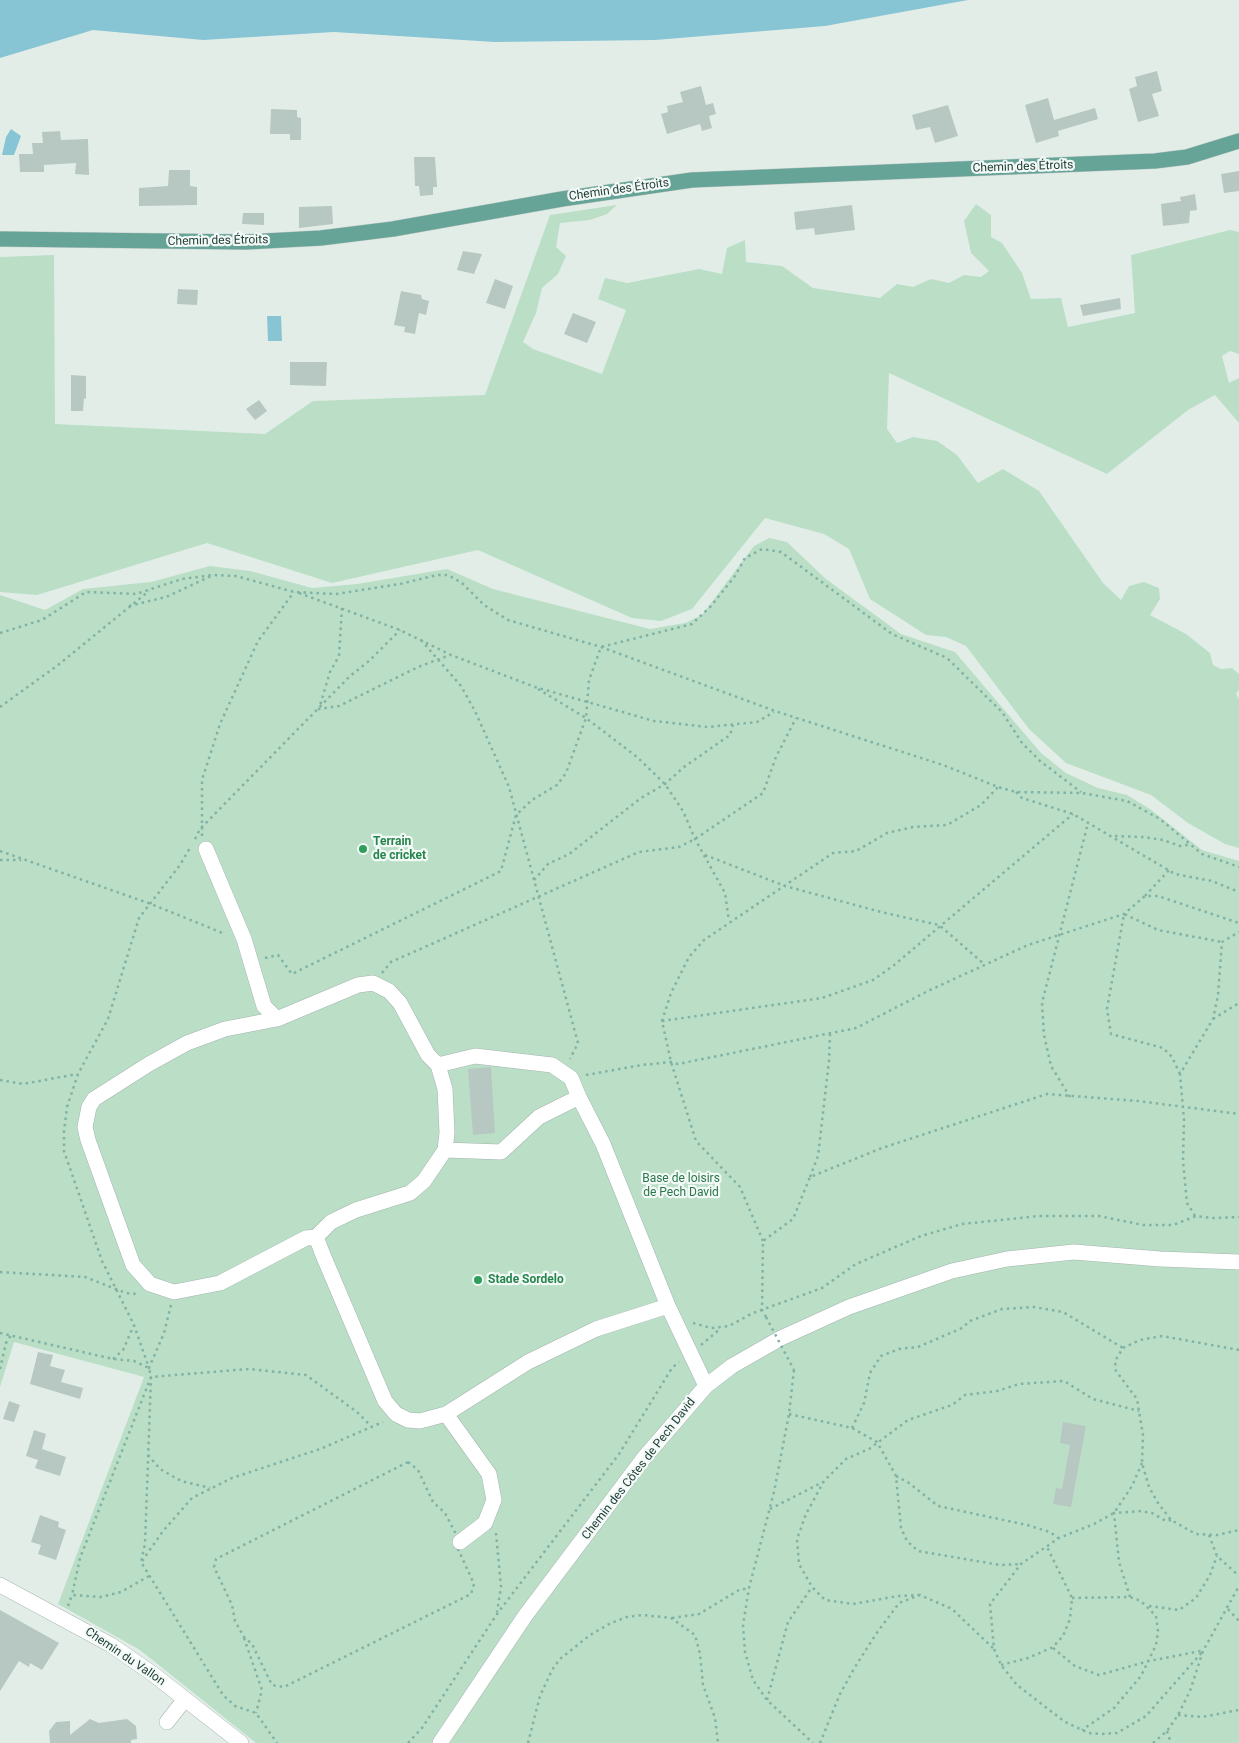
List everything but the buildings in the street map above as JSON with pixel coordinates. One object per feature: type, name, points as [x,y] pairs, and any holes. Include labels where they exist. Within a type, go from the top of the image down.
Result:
[{"type":"main road","name":"Chemin des Étroits","points":[[0,239],[218,242],[321,238],[393,229],[562,199],[692,180],[1155,161],[1187,157],[1239,141]]},
{"type":"street","points":[[206,849],[244,939],[264,1006],[277,1019]]},
{"type":"street","points":[[373,983],[389,991],[400,1003],[428,1055],[438,1065],[445,1089],[447,1133],[444,1150],[424,1181],[410,1193],[356,1210],[331,1222],[316,1237],[306,1238],[220,1283],[174,1292],[150,1284],[133,1265],[88,1140],[85,1127],[89,1107],[94,1099],[149,1064],[187,1043],[225,1029],[277,1019],[358,985],[373,983]]},
{"type":"street","points":[[438,1065],[475,1056],[552,1066],[571,1078],[603,1144],[689,1355],[706,1386]]},
{"type":"street","points":[[444,1150],[501,1152],[539,1117],[579,1097]]},
{"type":"street","points":[[316,1237],[385,1401],[396,1414],[408,1420],[420,1421],[446,1414],[528,1362],[588,1333],[668,1306]]},
{"type":"street","name":"Chemin des Côtes de Pech David","points":[[440,1743],[526,1616],[643,1459],[706,1386],[732,1366],[781,1338],[850,1306],[952,1271],[1007,1259],[1074,1252],[1160,1259],[1239,1262]]},
{"type":"street","points":[[446,1414],[489,1474],[494,1500],[486,1523],[460,1542]]},
{"type":"street","name":"Chemin du Vallon","points":[[0,1585],[111,1645],[241,1743]]},
{"type":"street","points":[[167,1722],[185,1699]]},
{"type":"path","points":[[601,647],[692,624],[711,606],[750,554],[762,549],[775,550],[892,634],[947,658],[1002,712],[1022,743],[1040,761],[1082,793]]},
{"type":"path","points":[[128,606],[166,597],[213,575]]},
{"type":"path","points":[[0,633],[42,620],[86,592],[136,594],[182,580],[213,575],[236,576],[342,608],[400,630],[451,655],[535,687],[654,721],[708,727],[733,725],[757,722],[775,711]]},
{"type":"path","points":[[294,592],[336,594],[361,591],[437,575],[448,575],[462,583],[484,605],[508,620],[601,647],[775,711],[943,765],[998,787],[1016,792],[1082,793],[1127,801],[1160,819],[1188,845],[1202,854],[1239,867]]},
{"type":"path","points":[[0,707],[58,665],[150,590]]},
{"type":"path","points":[[206,849],[200,829],[202,780],[220,724],[258,641],[294,592]]},
{"type":"path","points":[[319,709],[330,672],[339,656],[342,608]]},
{"type":"path","points":[[277,1743],[256,1713],[235,1706],[223,1695],[141,1562],[145,1544],[151,1377],[134,1324],[118,1289],[102,1261],[64,1151],[67,1107],[78,1074],[108,1019],[139,918],[180,864],[200,829],[350,676],[369,661],[400,630]]},
{"type":"path","points":[[421,640],[461,686],[475,711],[509,787],[540,896],[578,1043],[567,1064],[571,1078],[671,1062],[678,1064],[856,1028],[1028,945],[1124,914],[1145,896],[1169,870]]},
{"type":"path","points":[[250,961],[278,955],[292,974],[501,871],[516,815],[532,800],[557,785],[566,772],[586,718],[589,680],[601,647]]},
{"type":"path","points":[[319,709],[339,706],[437,658],[451,655]]},
{"type":"path","points":[[535,687],[586,718],[637,757],[665,784],[683,811],[695,839],[726,892],[729,922]]},
{"type":"path","points":[[373,983],[392,962],[639,852],[679,847],[695,839],[763,793],[776,757],[796,718]]},
{"type":"path","points":[[534,880],[548,864],[569,854],[641,798],[665,784],[684,767],[730,735],[733,725]]},
{"type":"path","points":[[811,1742],[767,1700],[753,1680],[745,1652],[743,1625],[748,1588],[770,1509],[789,1414],[794,1370],[762,1310],[763,1241],[740,1187],[715,1158],[696,1141],[671,1062],[662,1021],[671,993],[689,957],[704,940],[729,922],[834,853],[856,851],[887,833],[913,827],[947,825],[981,806],[998,787]]},
{"type":"path","points":[[1016,792],[1022,798],[1073,814],[1175,874],[1212,881],[1239,892]]},
{"type":"path","points":[[662,1021],[822,998],[873,980],[893,966],[939,925],[1073,814]]},
{"type":"path","points":[[1070,1098],[1051,1066],[1044,1035],[1042,1003],[1088,823]]},
{"type":"path","points":[[1113,836],[1143,836],[1180,846],[1188,845]]},
{"type":"path","points":[[0,851],[151,904],[236,938],[244,939]]},
{"type":"path","points":[[704,855],[786,886],[881,912],[939,925],[984,965]]},
{"type":"path","points":[[0,860],[23,860]]},
{"type":"path","points":[[1145,896],[1158,896],[1239,923]]},
{"type":"path","points":[[1124,914],[1158,930],[1222,942],[1239,932]]},
{"type":"path","points":[[1124,914],[1107,1009],[1111,1034],[1163,1048],[1172,1058],[1180,1074],[1182,1161],[1187,1203],[1196,1216]]},
{"type":"path","points":[[1180,1074],[1213,1019],[1218,995],[1222,942]]},
{"type":"path","points":[[1213,1019],[1239,1003]]},
{"type":"path","points":[[763,1241],[793,1219],[818,1156],[830,1034]]},
{"type":"path","points":[[0,1080],[24,1084],[78,1074]]},
{"type":"path","points":[[810,1177],[882,1148],[1047,1094],[1070,1098],[1182,1106],[1239,1114]]},
{"type":"path","points":[[676,1324],[688,1321],[711,1328],[729,1326],[762,1310],[822,1288],[856,1264],[921,1236],[962,1224],[1040,1216],[1098,1216],[1143,1225],[1173,1226],[1196,1216],[1212,1218],[1239,1217]]},
{"type":"path","points":[[0,1272],[85,1277],[134,1294],[150,1284]]},
{"type":"path","points":[[149,1368],[164,1333],[174,1292]]},
{"type":"path","points":[[852,1428],[864,1403],[870,1373],[881,1356],[899,1349],[918,1347],[962,1328],[970,1321],[1002,1309],[1034,1307],[1062,1312],[1123,1348]]},
{"type":"path","points":[[113,1359],[123,1350],[134,1324]]},
{"type":"path","points":[[408,1743],[422,1728],[497,1614],[619,1454],[672,1368],[720,1328]]},
{"type":"path","points":[[0,1333],[113,1359],[134,1361],[149,1368]]},
{"type":"path","points":[[0,1370],[6,1343],[11,1335]]},
{"type":"path","points":[[1239,1350],[1162,1336],[1140,1340],[1123,1348],[1115,1361],[1116,1371],[1137,1399],[1143,1435],[1142,1463],[1149,1487],[1171,1520],[1196,1534],[1209,1535],[1239,1530]]},
{"type":"path","points":[[151,1377],[249,1369],[306,1376],[351,1407],[372,1427]]},
{"type":"path","points":[[149,1576],[121,1592],[101,1597],[72,1595],[80,1558],[151,1377]]},
{"type":"path","points":[[994,1649],[952,1609],[920,1595],[898,1596],[853,1604],[825,1600],[812,1587],[799,1564],[797,1539],[806,1514],[824,1481],[846,1459],[869,1449],[908,1420],[952,1405],[974,1392],[997,1391],[1019,1384],[1064,1381],[1093,1399],[1139,1411]]},
{"type":"path","points":[[141,1562],[163,1531],[192,1498],[232,1478],[320,1449],[390,1419],[396,1414]]},
{"type":"path","points":[[789,1414],[852,1428],[877,1442],[896,1476],[901,1528],[907,1541],[918,1551],[1000,1566],[1020,1564]]},
{"type":"path","points":[[147,1454],[160,1469],[182,1481],[210,1489]]},
{"type":"path","points":[[244,1637],[252,1644],[272,1685],[284,1687],[471,1594],[474,1584],[458,1549],[460,1542],[445,1513],[433,1502],[418,1470],[408,1462],[216,1559],[214,1567],[232,1605],[235,1621],[244,1637],[262,1690],[256,1713]]},
{"type":"path","points":[[1130,1596],[1119,1562],[1114,1513],[1132,1486],[1142,1463]]},
{"type":"path","points":[[896,1476],[908,1482],[938,1506],[1027,1525],[1050,1532],[1058,1538]]},
{"type":"path","points":[[770,1509],[824,1481]]},
{"type":"path","points":[[1171,1520],[1166,1521],[1152,1513],[1141,1511],[1114,1513],[1094,1524],[1058,1538],[1020,1564],[990,1604],[994,1649],[1001,1665],[1017,1685],[1065,1722],[1082,1730],[1100,1734],[1117,1733],[1146,1716],[1203,1651],[1239,1586]]},
{"type":"path","points":[[495,1524],[500,1586],[497,1614]]},
{"type":"path","points":[[1209,1535],[1217,1556],[1239,1576]]},
{"type":"path","points":[[1001,1665],[1028,1658],[1053,1648],[1062,1636],[1070,1619],[1072,1598],[1046,1547]]},
{"type":"path","points":[[1072,1598],[1130,1596],[1149,1606],[1179,1610],[1196,1598],[1210,1575],[1217,1556]]},
{"type":"path","points":[[767,1700],[788,1622],[812,1587]]},
{"type":"path","points":[[528,1743],[540,1696],[552,1670],[560,1659],[590,1635],[627,1617],[650,1615],[671,1618],[699,1614],[738,1590],[748,1588]]},
{"type":"path","points":[[820,1743],[840,1694],[876,1634],[899,1603],[920,1595]]},
{"type":"path","points":[[1082,1730],[1114,1708],[1141,1676],[1150,1661],[1158,1631],[1156,1616],[1149,1606]]},
{"type":"path","points":[[1227,1609],[1239,1621]]},
{"type":"path","points":[[671,1618],[695,1635],[698,1642],[703,1685],[715,1718],[719,1742]]},
{"type":"path","points":[[1053,1648],[1075,1666],[1099,1675],[1150,1661],[1203,1651]]},
{"type":"path","points":[[1153,1743],[1166,1731],[1178,1715],[1190,1692],[1203,1651]]},
{"type":"path","points":[[1178,1715],[1202,1717],[1239,1710]]},
{"type":"path","points":[[1166,1731],[1171,1743]]},
{"type":"green space","points":[[976,204],[991,215],[991,237],[1002,243],[1022,273],[1031,299],[1061,298],[1068,327],[1135,313],[1131,255],[1230,230],[1239,232],[1239,354],[1230,351],[1222,356],[1229,383],[1239,378],[1239,423],[1215,395],[1188,410],[1107,474],[889,373],[887,429],[897,443],[913,437],[937,441],[957,455],[978,483],[1003,469],[1039,491],[1103,583],[1121,600],[1129,586],[1144,582],[1159,588],[1160,599],[1150,615],[1186,634],[1210,653],[1213,665],[1221,669],[1232,668],[1239,674],[1239,690],[1236,694],[1239,699],[1239,848],[1225,844],[1188,823],[1151,795],[1066,763],[1029,729],[966,646],[946,637],[926,635],[870,599],[849,549],[824,534],[765,518],[692,609],[661,621],[632,618],[478,550],[332,583],[207,543],[37,595],[0,592],[0,257],[54,255],[55,424],[265,434],[313,401],[485,395],[550,215],[617,205],[607,214],[590,220],[560,223],[556,247],[566,256],[558,274],[542,288],[536,313],[523,342],[533,349],[602,374],[626,310],[598,299],[605,278],[627,283],[699,269],[722,274],[727,248],[745,240],[746,262],[782,266],[813,288],[880,298],[897,284],[913,287],[931,279],[949,283],[964,275],[981,277],[989,271],[971,253],[964,221]]},
{"type":"green space","name":"Base de loisirs de Pech David","points":[[769,538],[787,542],[826,579],[901,634],[955,652],[1041,753],[1066,773],[1098,788],[1127,795],[1150,809],[1202,850],[1239,861],[1239,1743],[256,1743],[140,1650],[58,1604],[144,1377],[14,1342],[0,1387],[0,595],[45,610],[83,589],[151,582],[210,566],[250,571],[312,588],[357,584],[447,569],[493,589],[650,629],[685,623],[702,615],[754,546]]},
{"type":"water","points":[[0,0],[968,0],[825,26],[655,40],[495,42],[334,32],[203,40],[93,30],[0,58]]},
{"type":"water","points":[[11,129],[21,136],[14,155],[2,155],[6,137]]},
{"type":"water","points":[[267,316],[281,316],[282,341],[268,341]]},
{"type":"place","name":"Terrain de cricket","points":[[363,849]]},
{"type":"place","name":"Stade Sordelo","points":[[478,1280]]}]
